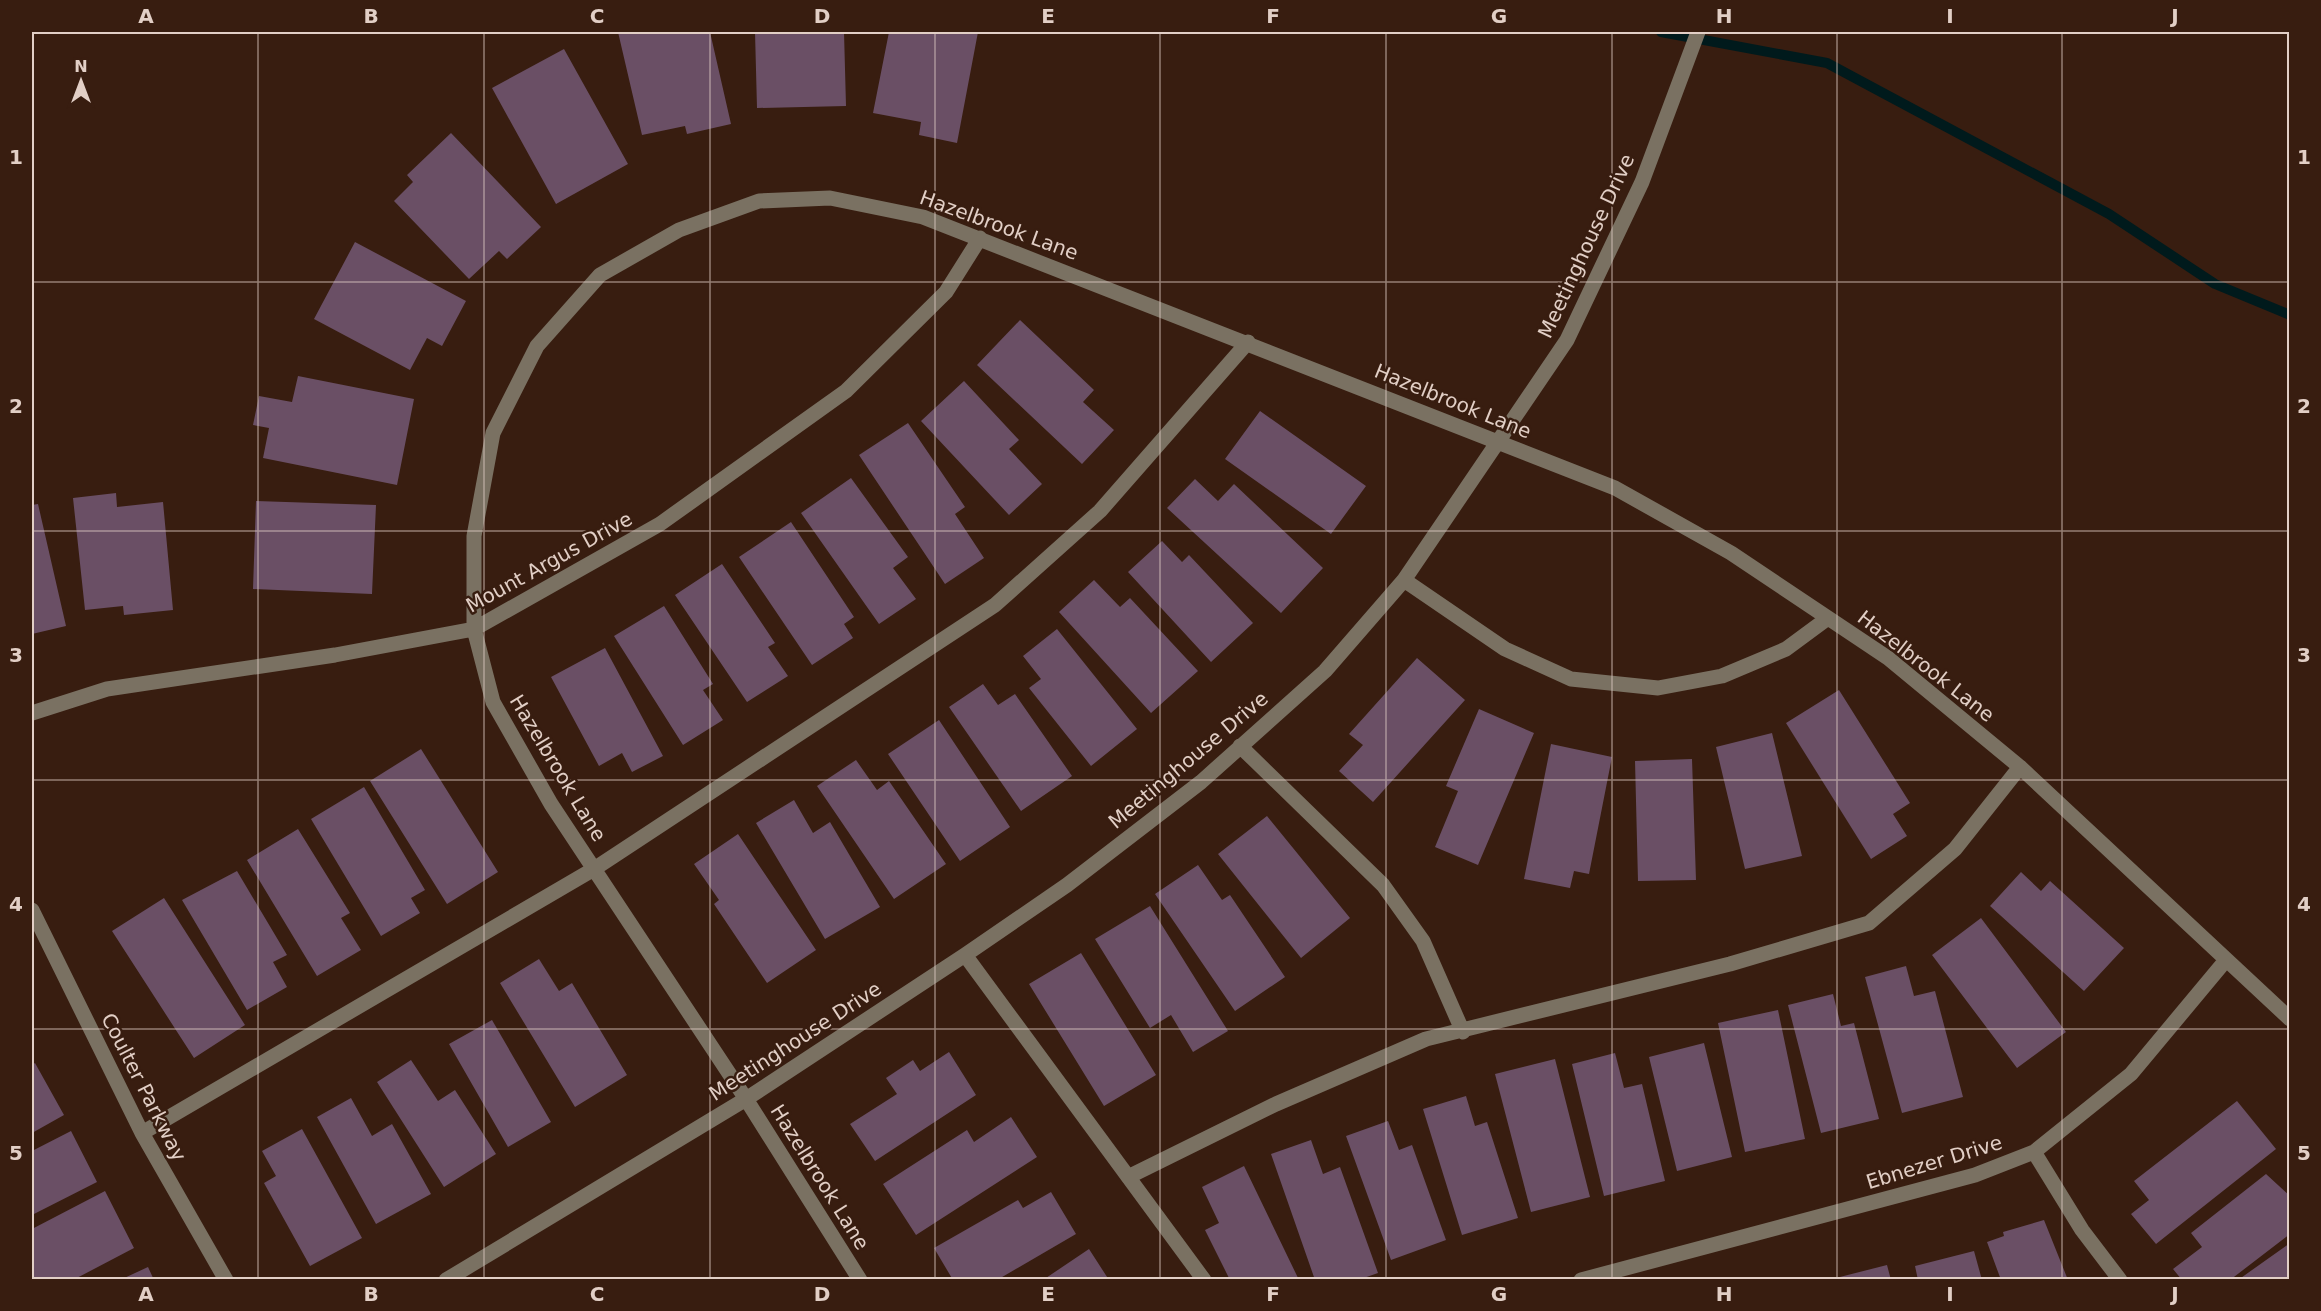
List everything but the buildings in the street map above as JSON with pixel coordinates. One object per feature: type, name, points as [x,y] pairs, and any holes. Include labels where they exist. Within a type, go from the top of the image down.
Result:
[{"type":"street","name":"Meetinghouse Drive","points":[[446,1280],[746,1099],[966,955],[1067,885],[1201,782],[1325,671],[1404,580],[1568,340],[1642,182],[1698,32]]},
{"type":"street","name":"Hazelbrook Lane","points":[[860,1280],[746,1099],[551,804],[493,702],[474,629],[474,536],[493,433],[537,346],[600,276],[679,230],[759,201],[830,198],[922,217],[1248,342],[1615,488],[1731,553],[1888,658],[2020,767],[2289,1019]]},
{"type":"street","name":"Mount Argus Drive","points":[[32,713],[107,689],[335,655],[474,629],[660,524],[846,391],[946,292],[980,238]]},
{"type":"street","points":[[142,1132],[594,869],[995,605],[1100,511],[1248,342]]},
{"type":"street","points":[[1404,580],[1505,648],[1571,679],[1658,688],[1733,671],[1786,649],[1828,618]]},
{"type":"street","points":[[1240,746],[1383,885],[1423,941],[1463,1032]]},
{"type":"street","points":[[1128,1177],[1276,1104],[1426,1039],[1463,1032],[1730,964],[1869,923],[1955,849],[2020,767]]},
{"type":"street","name":"Coulter Parkway","points":[[32,910],[142,1132],[226,1280]]},
{"type":"street","points":[[966,955],[1204,1280]]},
{"type":"street","name":"Ebnezer Drive","points":[[1581,1280],[1975,1175],[2034,1152],[2131,1074],[2226,960]]},
{"type":"street","points":[[2034,1152],[2082,1230],[2120,1280]]},
{"type":"waterway","points":[[1661,32],[1827,63],[2109,214],[2215,284],[2290,315]]}]
